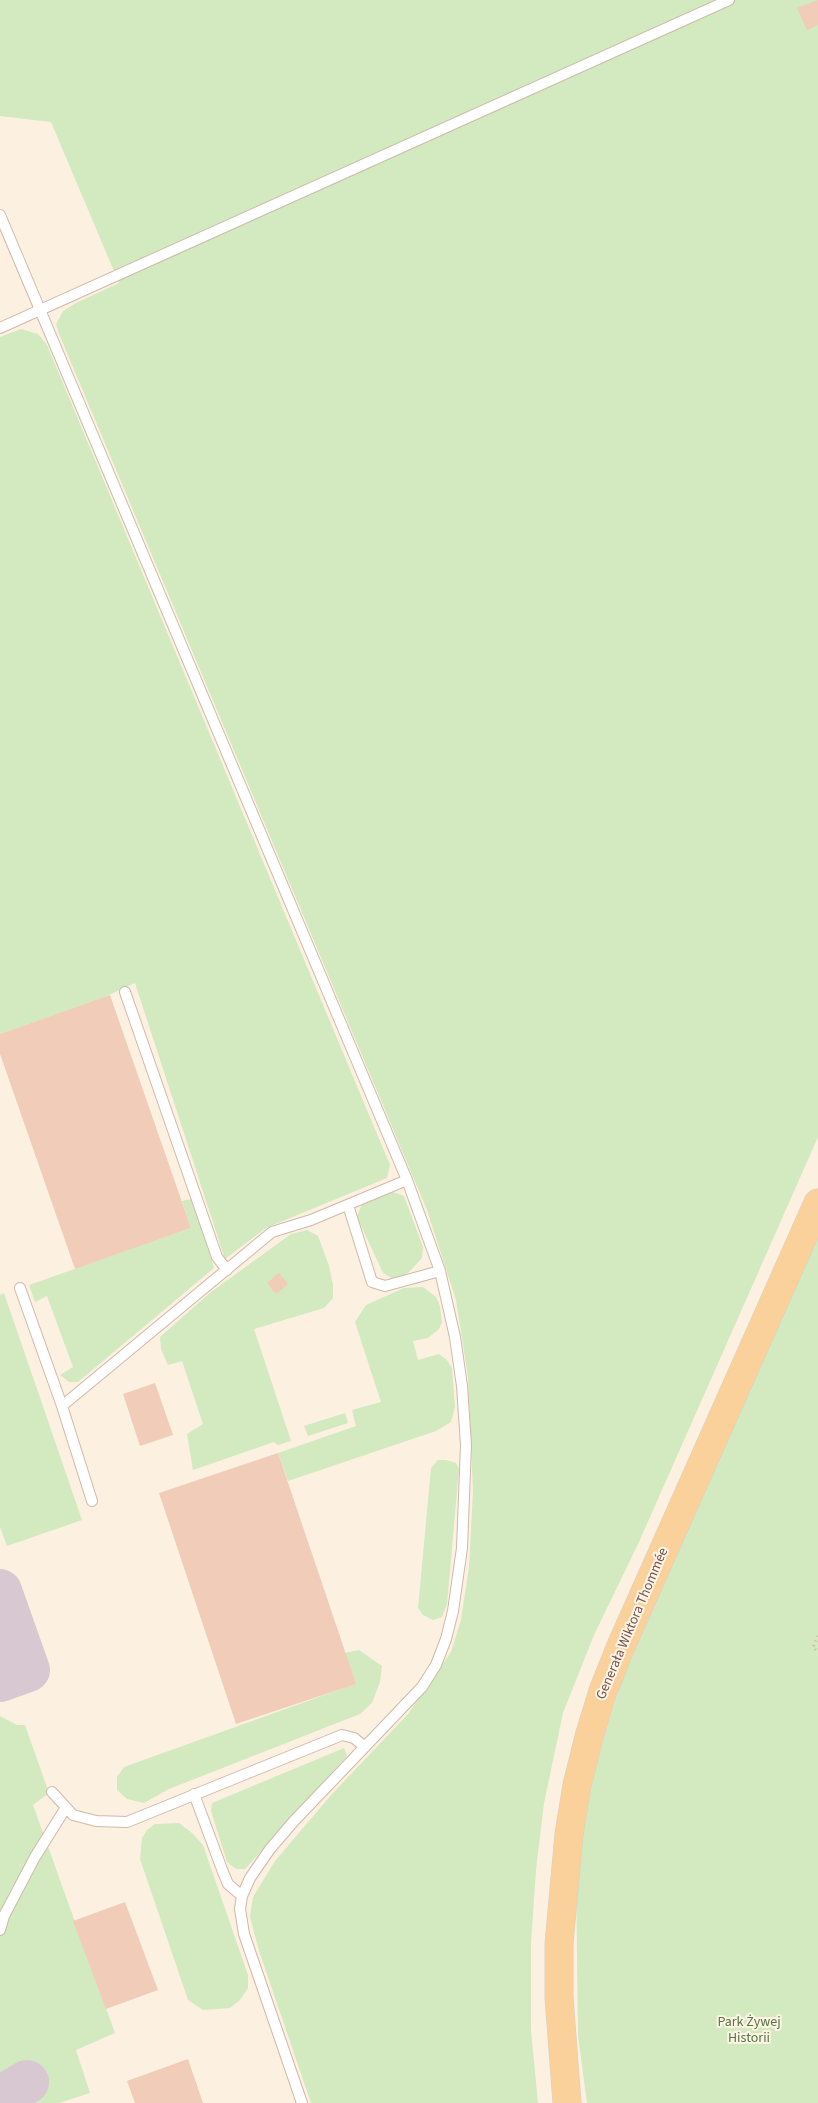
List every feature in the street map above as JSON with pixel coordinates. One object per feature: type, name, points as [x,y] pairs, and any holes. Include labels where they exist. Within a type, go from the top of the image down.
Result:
[{"type":"main road","name":"Generała Wiktora Thommée","points":[[567,2103],[559,1997],[559,1944],[569,1834],[577,1785],[589,1737],[603,1691],[621,1646],[818,1203]]},
{"type":"lane","points":[[0,328],[729,0]]},
{"type":"lane","points":[[0,215],[407,1180],[440,1271],[455,1337],[462,1386],[466,1445],[462,1548],[453,1612],[446,1639],[436,1665],[422,1687],[294,1821],[270,1849],[250,1878],[242,1896],[240,1909],[244,1934],[302,2103]]},
{"type":"lane","points":[[125,992],[217,1257],[227,1270]]},
{"type":"lane","points":[[62,1406],[272,1232],[311,1220],[407,1180]]},
{"type":"lane","points":[[348,1205],[372,1282],[384,1286],[440,1271]]},
{"type":"lane","points":[[20,1288],[62,1406],[92,1501]]},
{"type":"lane","points":[[52,1792],[65,1809],[73,1815],[96,1821],[127,1822],[342,1735],[354,1738],[365,1747]]},
{"type":"lane","points":[[194,1794],[222,1872],[228,1884],[242,1896]]},
{"type":"lane","points":[[0,1930],[4,1916],[35,1857],[65,1809]]},
{"type":"path","points":[[818,1636],[813,1647],[818,1652]]},
{"type":"green space","points":[[0,0],[818,0],[818,1137],[639,1542],[594,1635],[563,1713],[544,1803],[536,1870],[531,1943],[531,2031],[538,2103],[311,2103],[259,1951],[250,1917],[253,1897],[275,1861],[332,1794],[408,1714],[451,1652],[461,1620],[469,1567],[473,1491],[468,1377],[456,1300],[427,1210],[59,334],[56,324],[63,311],[119,283],[51,122],[0,116]]},
{"type":"green space","points":[[21,329],[38,334],[47,345],[390,1165],[387,1178],[266,1228],[225,1259],[135,983],[102,998],[0,1034],[0,337]]},
{"type":"green space","points":[[393,1192],[404,1196],[423,1247],[422,1258],[409,1272],[395,1280],[383,1273],[357,1217],[362,1204]]},
{"type":"green space","points":[[192,1199],[214,1268],[78,1382],[69,1382],[60,1375],[73,1367],[47,1296],[35,1302],[29,1285],[191,1228],[182,1201]]},
{"type":"green space","points":[[307,1230],[318,1236],[329,1266],[333,1285],[333,1298],[324,1308],[254,1329],[291,1441],[278,1445],[274,1442],[193,1470],[187,1434],[203,1424],[182,1361],[168,1365],[161,1349],[160,1337],[211,1292],[291,1234]]},
{"type":"green space","name":"Park Żywej Historii","points":[[818,1233],[818,2103],[587,2103],[578,2036],[576,1878],[591,1779],[626,1667]]},
{"type":"green space","points":[[423,1287],[436,1297],[440,1306],[442,1322],[439,1329],[428,1338],[413,1341],[418,1360],[439,1354],[447,1360],[452,1368],[455,1407],[451,1422],[436,1431],[288,1481],[278,1453],[356,1426],[352,1410],[381,1402],[355,1322],[366,1305],[404,1288]]},
{"type":"green space","points":[[4,1293],[82,1520],[7,1546],[0,1527],[0,1295]]},
{"type":"green space","points":[[345,1413],[348,1423],[308,1436],[304,1426]]},
{"type":"green space","points":[[438,1460],[456,1463],[459,1469],[447,1604],[442,1617],[433,1620],[423,1615],[418,1608],[431,1468]]},
{"type":"green space","points":[[359,1650],[382,1666],[380,1682],[372,1703],[360,1714],[169,1789],[144,1803],[127,1799],[117,1790],[117,1777],[124,1767],[355,1684],[345,1653]]},
{"type":"green space","points":[[0,1716],[17,1725],[25,1725],[49,1793],[33,1805],[115,2033],[76,2050],[90,2093],[59,2103],[0,2103]]},
{"type":"green space","points":[[344,1748],[347,1756],[245,1869],[236,1869],[227,1862],[211,1811],[212,1803]]},
{"type":"green space","points":[[179,1823],[203,1845],[248,1975],[248,1988],[240,2000],[230,2008],[203,2010],[188,2000],[140,1859],[142,1838],[147,1830],[155,1824]]},
{"type":"building","points":[[818,0],[818,25],[807,30],[797,8]]},
{"type":"building","points":[[110,995],[191,1228],[75,1269],[0,1054],[0,1034]]},
{"type":"building","points":[[279,1273],[288,1284],[276,1294],[267,1283]]},
{"type":"building","points":[[155,1383],[173,1435],[140,1446],[123,1394]]},
{"type":"building","points":[[278,1453],[356,1684],[236,1724],[159,1493]]},
{"type":"building","points":[[125,1902],[158,1990],[106,2009],[73,1921]]},
{"type":"building","points":[[188,2059],[203,2103],[135,2103],[127,2081]]},
{"type":"taxiway","points":[[0,1591],[28,1670],[0,1680]]},
{"type":"taxiway","points":[[0,2098],[27,2082]]}]
